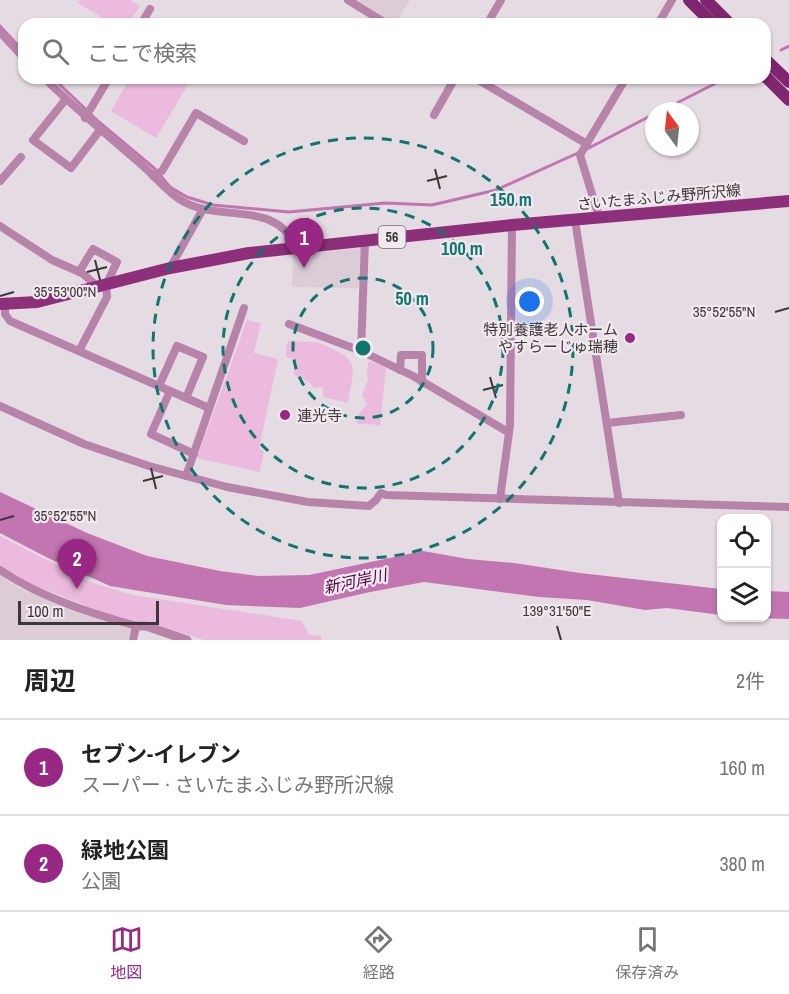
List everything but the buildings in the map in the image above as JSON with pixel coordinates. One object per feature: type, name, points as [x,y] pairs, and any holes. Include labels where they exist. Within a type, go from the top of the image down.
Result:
[{"type":"highway","points":[[689,0],[707,18]]},
{"type":"highway","points":[[706,0],[724,18]]},
{"type":"highway","points":[[771,65],[789,82]]},
{"type":"highway","points":[[771,82],[789,100]]},
{"type":"main road","name":"さいたまふじみ野所沢線","points":[[2,304],[37,302],[170,268],[249,253],[512,225],[789,201]]},
{"type":"street","points":[[348,0],[377,18]]},
{"type":"street","points":[[490,18],[501,0]]},
{"type":"street","points":[[661,18],[670,1]]},
{"type":"street","points":[[145,18],[150,9]]},
{"type":"street","points":[[0,32],[18,52]]},
{"type":"street","points":[[50,84],[162,186],[184,202],[203,209],[256,215],[272,220],[285,228],[297,247]]},
{"type":"street","points":[[85,117],[105,84]]},
{"type":"street","points":[[434,115],[452,84]]},
{"type":"street","points":[[486,84],[587,144]]},
{"type":"street","points":[[599,217],[580,155],[622,84]]},
{"type":"street","points":[[66,99],[33,140],[71,168],[100,130]]},
{"type":"street","points":[[153,176],[162,171],[196,113],[244,141]]},
{"type":"street","points":[[0,182],[21,157]]},
{"type":"street","points":[[170,268],[203,209]]},
{"type":"street","points":[[575,219],[619,503]]},
{"type":"street","points":[[500,499],[510,425],[512,225]]},
{"type":"street","points":[[0,226],[52,260],[79,272],[102,286],[107,297],[80,351]]},
{"type":"street","points":[[361,351],[365,240]]},
{"type":"street","points":[[79,272],[93,249],[117,262],[102,286]]},
{"type":"street","points":[[2,304],[10,321],[209,408]]},
{"type":"street","points":[[186,476],[244,308]]},
{"type":"street","points":[[289,324],[361,351],[400,370],[508,432]]},
{"type":"street","points":[[159,386],[177,346],[202,357],[186,398]]},
{"type":"street","points":[[400,370],[401,355],[422,355],[422,382]]},
{"type":"street","points":[[170,391],[151,434],[194,454]]},
{"type":"street","points":[[0,406],[84,444],[149,466],[227,488],[308,502],[369,506],[381,493],[500,499],[789,507]]},
{"type":"street","points":[[607,423],[681,415]]},
{"type":"street","points":[[0,570],[21,584],[102,616],[136,626],[146,626],[187,640]]},
{"type":"street","points":[[133,640],[136,626]]},
{"type":"shaded area","points":[[80,0],[130,0],[140,6],[132,18],[103,18],[78,3]]},
{"type":"shaded area","points":[[356,0],[410,0],[399,18],[385,18]]},
{"type":"shaded area","points":[[127,84],[188,84],[156,138],[111,111]]},
{"type":"shaded area","points":[[362,248],[360,288],[292,287],[293,255]]},
{"type":"shaded area","points":[[247,320],[261,323],[254,353],[278,359],[259,449],[264,451],[260,472],[197,458]]},
{"type":"shaded area","points":[[288,341],[322,344],[348,359],[353,371],[348,403],[323,397],[323,387],[314,388],[309,382],[294,375],[294,359],[286,357]]},
{"type":"shaded area","points":[[369,361],[386,367],[380,426],[357,424],[358,415],[367,404],[362,395],[368,380]]},
{"type":"shaded area","points":[[0,536],[90,582],[133,595],[302,621],[309,635],[321,636],[321,640],[204,640],[146,621],[134,622],[105,613],[21,580],[0,566]]},
{"type":"shaded area","points":[[0,575],[17,587],[100,620],[131,629],[128,640],[0,640]]},
{"type":"water","name":"新河岸川","points":[[0,492],[87,533],[147,556],[220,571],[258,576],[309,575],[423,551],[468,559],[717,589],[717,614],[667,608],[645,610],[587,600],[539,597],[424,582],[300,608],[226,605],[110,586],[0,533]]},
{"type":"water","points":[[771,591],[789,592],[789,619],[771,618]]},
{"type":"waterway","points":[[0,26],[18,46]]},
{"type":"waterway","points":[[781,50],[789,46]]},
{"type":"waterway","points":[[59,84],[99,122],[154,168],[170,187],[187,197],[213,205],[289,212],[385,203],[432,205],[496,190],[578,153]]},
{"type":"waterway","points":[[679,102],[714,84]]},
{"type":"waterway","points":[[587,149],[645,119]]},
{"type":"place","name":"セブン-イレブン","points":[[304,268]]},
{"type":"place","name":"特別養護老人ホーム やすらーじゅ瑞穂","points":[[630,338]]},
{"type":"place","name":"連光寺","points":[[285,415]]},
{"type":"place","name":"緑地公園","points":[[77,589]]}]
